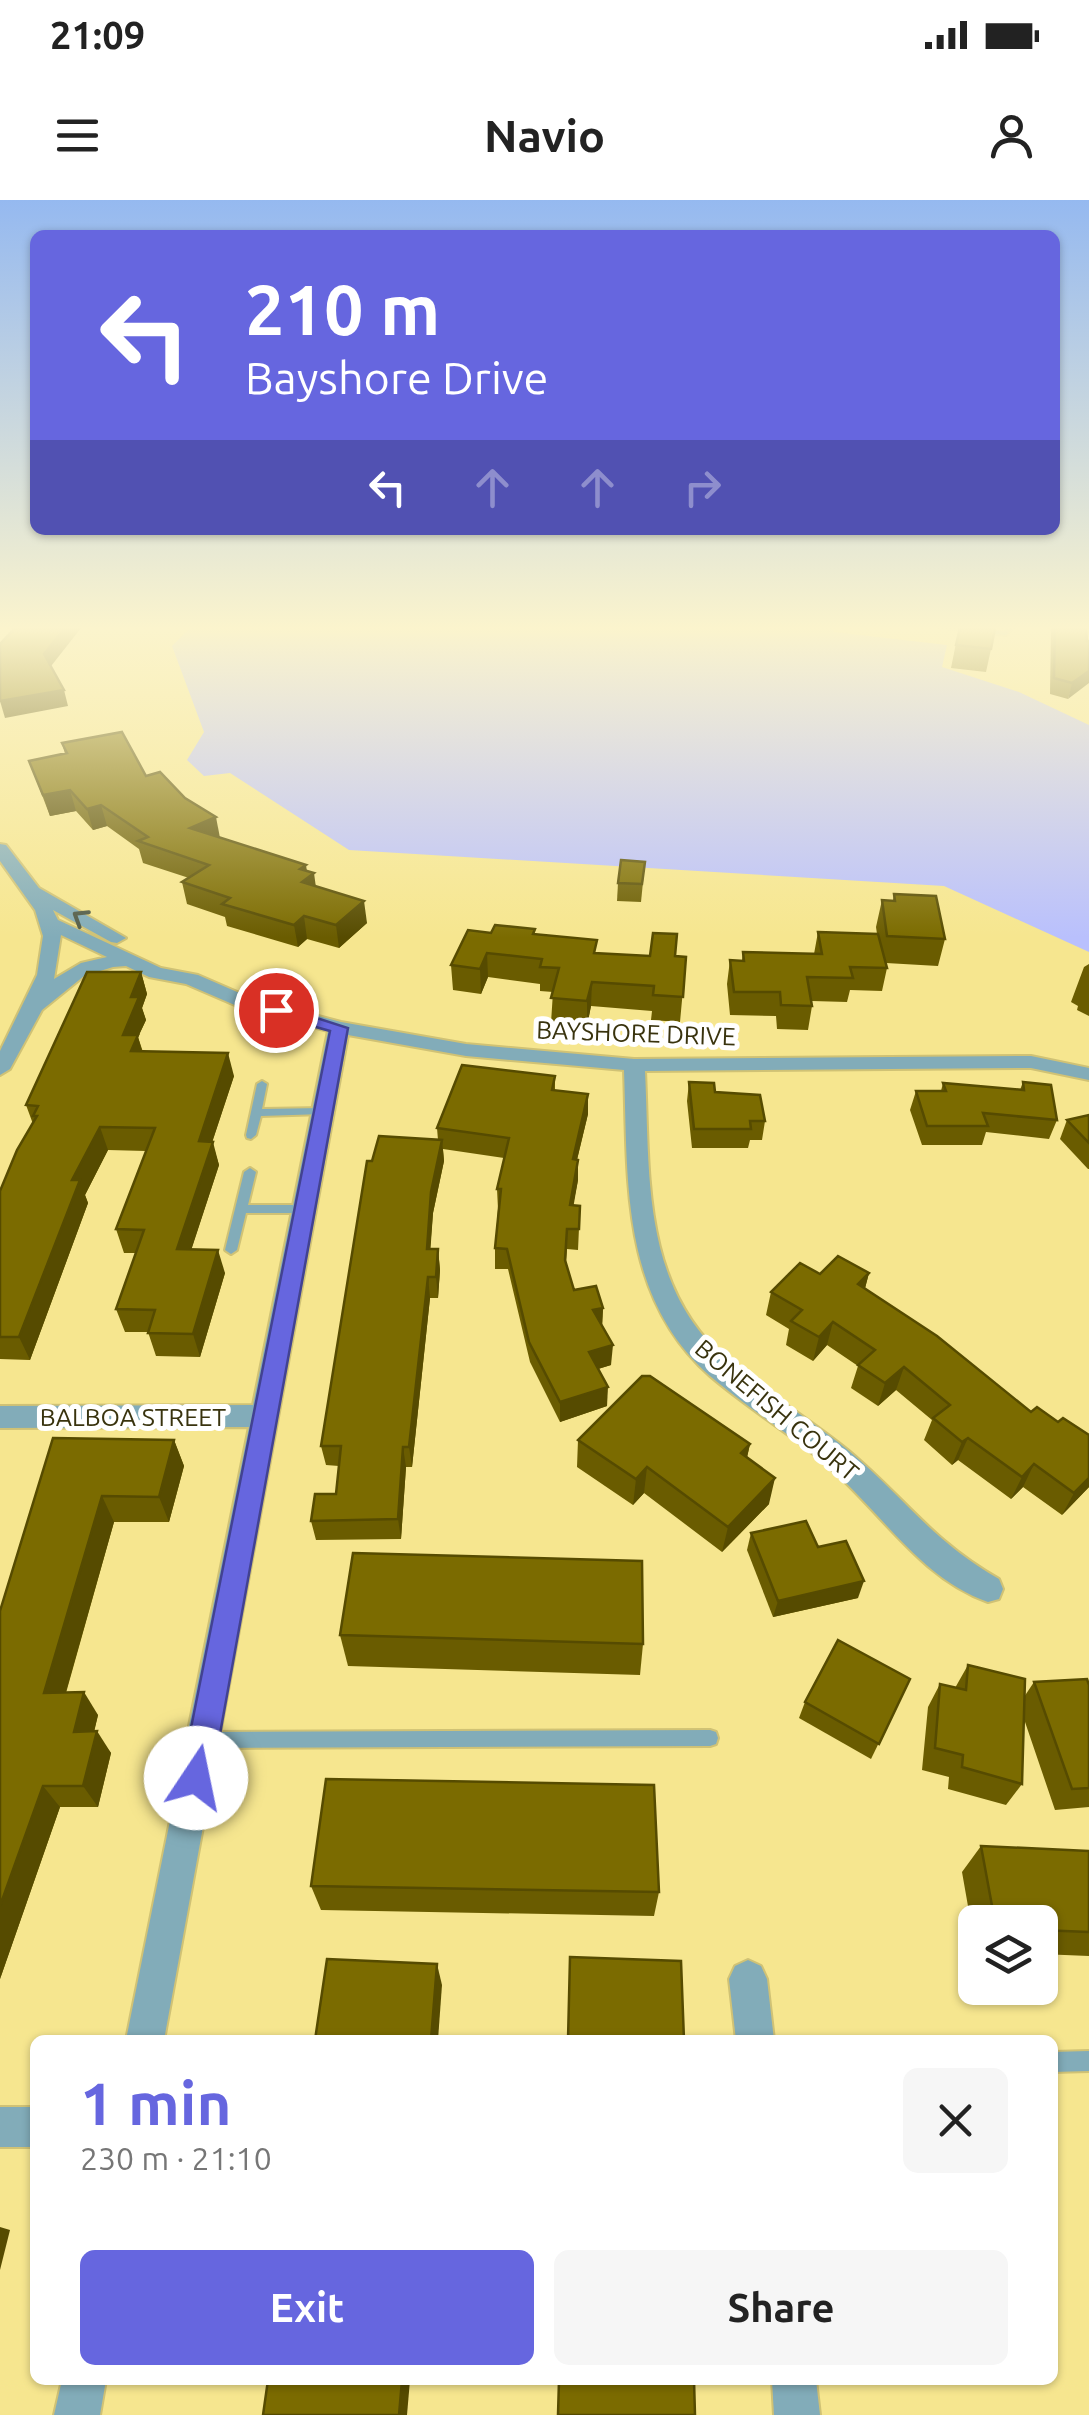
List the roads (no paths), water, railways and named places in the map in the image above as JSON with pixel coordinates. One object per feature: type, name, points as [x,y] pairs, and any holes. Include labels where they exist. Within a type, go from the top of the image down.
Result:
[{"type":"street","points":[[0,849],[51,923],[51,948],[34,1008],[0,1070]]},
{"type":"street","points":[[0,890],[25,885]]},
{"type":"street","name":"BAYSHORE DRIVE","points":[[25,885],[191,979]]},
{"type":"street","name":"BAYSHORE DRIVE","points":[[51,923],[156,972],[191,979],[244,1002],[339,1028],[466,1050],[634,1065],[1031,1062],[1089,1074]]},
{"type":"street","name":"BAYSHORE DRIVE","points":[[34,1008],[70,974],[88,964],[129,960]]},
{"type":"street","points":[[147,2035],[339,1028]]},
{"type":"street","name":"BONEFISH COURT","points":[[634,1065],[646,1238],[658,1286],[682,1330],[732,1379],[795,1422],[852,1471],[942,1561],[988,1589]]},
{"type":"street","name":"BALBOA STREET","points":[[0,1418],[266,1416]]},
{"type":"street","points":[[748,1979],[754,2035]]},
{"type":"street","points":[[0,2128],[30,2127]]},
{"type":"street","points":[[78,2415],[83,2385]]},
{"type":"street","points":[[795,2385],[798,2415]]},
{"type":"lane","points":[[251,1135],[262,1084]]},
{"type":"lane","points":[[256,1113],[323,1111]]},
{"type":"lane","points":[[231,1250],[250,1172]]},
{"type":"lane","points":[[241,1209],[305,1208]]},
{"type":"lane","points":[[204,1740],[710,1738]]},
{"type":"lane","points":[[1058,2062],[1089,2061]]},
{"type":"water","points":[[1089,730],[1089,952],[944,886],[349,850],[230,773],[204,776],[187,760],[204,732]]}]
